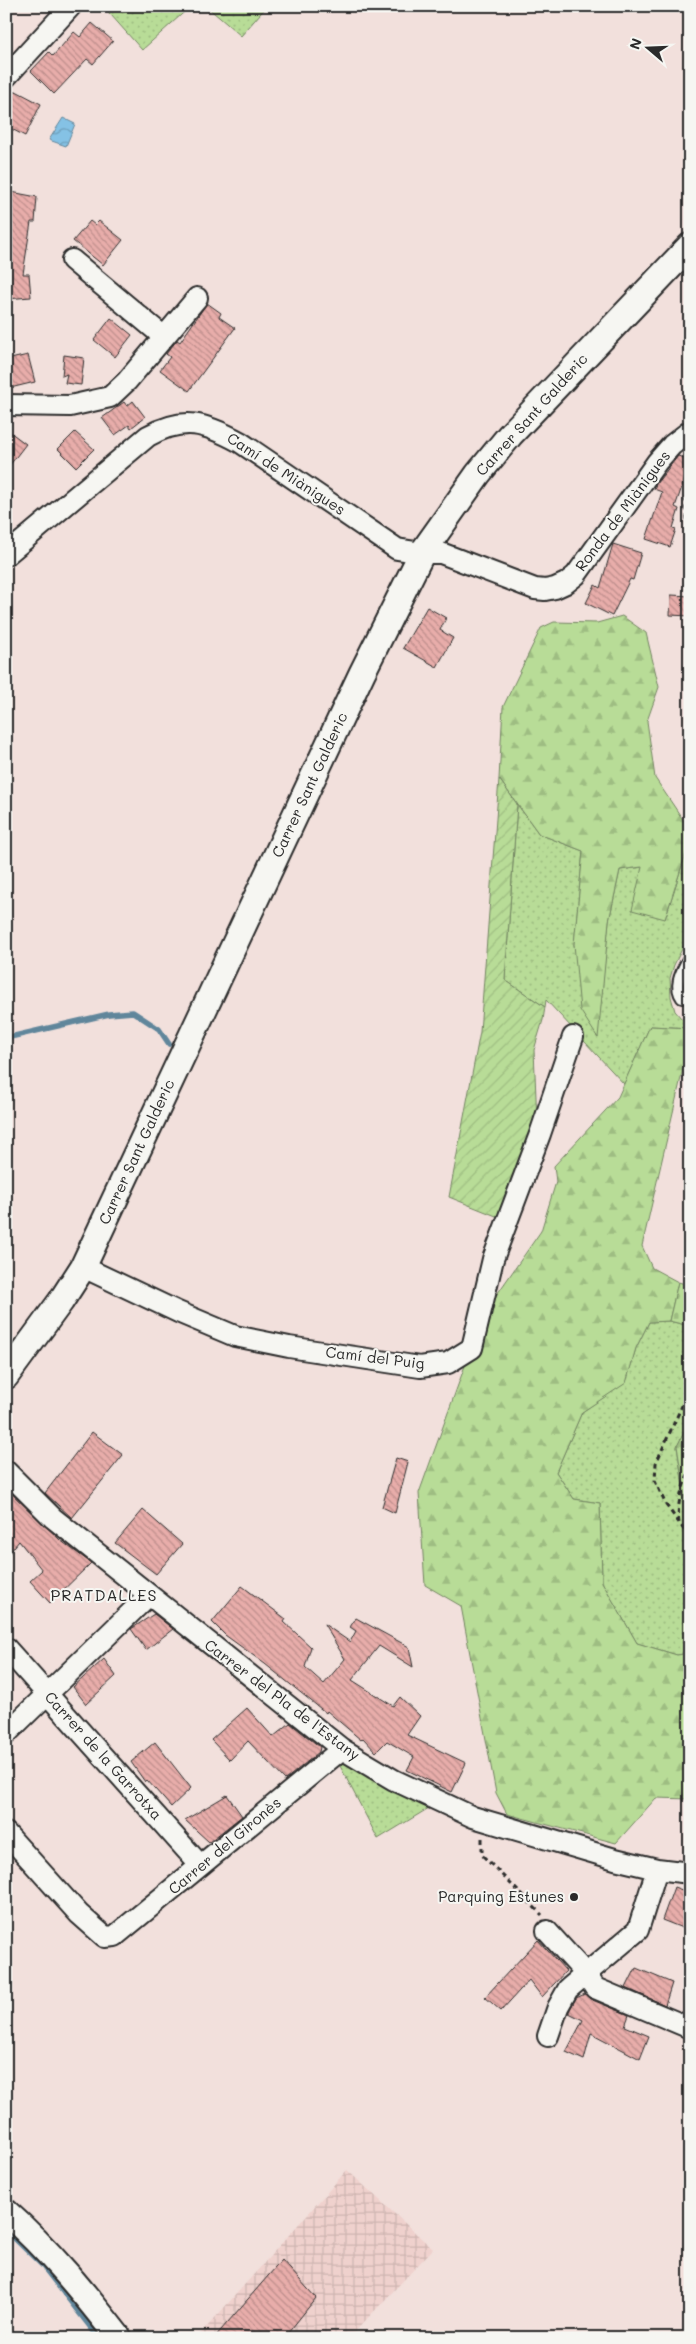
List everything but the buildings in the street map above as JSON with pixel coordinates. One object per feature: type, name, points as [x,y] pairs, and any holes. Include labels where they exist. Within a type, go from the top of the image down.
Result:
[{"type":"street","points":[[6,77],[71,6]]},
{"type":"street","name":"Carrer Sant Galderic","points":[[6,1376],[61,1301],[83,1267],[366,665],[478,474],[510,435],[690,246]]},
{"type":"street","points":[[72,260],[164,337]]},
{"type":"street","points":[[6,405],[70,406],[110,397],[127,381],[197,298]]},
{"type":"street","name":"Camí de Miànigues","points":[[6,555],[148,436],[171,425],[185,423],[203,425],[240,442],[397,549],[432,553]]},
{"type":"street","name":"Ronda de Miànigues","points":[[432,553],[535,589],[545,590],[566,583],[588,559],[657,462],[672,445],[690,431]]},
{"type":"street","name":"Camí del Puig","points":[[83,1267],[178,1312],[235,1336],[289,1347],[420,1366],[448,1363],[472,1348],[494,1259],[573,1037]]},
{"type":"street","name":"Carrer del Pla de l'Estany","points":[[6,1470],[53,1518],[148,1596],[342,1749],[394,1780],[481,1819],[562,1844],[657,1869],[690,1873]]},
{"type":"street","points":[[6,1734],[49,1695],[148,1596]]},
{"type":"street","name":"Carrer de la Garrotxa","points":[[6,1648],[200,1865]]},
{"type":"street","name":"Carrer del Gironès","points":[[6,1833],[79,1914],[105,1937],[115,1936],[342,1749]]},
{"type":"street","points":[[548,2036],[558,2006],[568,1990],[638,1930],[657,1869]]},
{"type":"street","points":[[547,1931],[586,1974],[595,1988],[690,2028]]},
{"type":"street","points":[[6,2212],[24,2228],[72,2279],[119,2338]]},
{"type":"lane","points":[[690,954],[677,984],[678,993],[682,998],[690,998]]},
{"type":"path","points":[[690,480],[685,500],[690,552]]},
{"type":"path","points":[[690,1388],[656,1463],[655,1481],[666,1505],[679,1526],[690,1538]]},
{"type":"path","points":[[679,1526],[677,1510],[690,1469]]},
{"type":"path","points":[[481,1819],[482,1855],[546,1919],[547,1931]]},
{"type":"shaded area","points":[[347,2170],[433,2249],[349,2338],[197,2338]]},
{"type":"green space","points":[[103,6],[191,6],[142,50]]},
{"type":"green space","points":[[206,6],[267,6],[241,36]]},
{"type":"green space","points":[[622,616],[646,633],[659,687],[647,721],[655,778],[690,830],[690,840],[665,919],[632,910],[642,867],[620,870],[609,921],[598,1038],[580,1010],[574,944],[583,851],[539,834],[499,779],[503,707],[541,628],[554,622],[597,623]]},
{"type":"green space","points":[[499,779],[517,804],[505,980],[545,1007],[534,1050],[537,1122],[501,1218],[449,1197],[480,1032]]},
{"type":"green space","points":[[517,804],[539,834],[583,851],[574,945],[597,1037],[609,921],[620,870],[643,867],[665,919],[690,840],[690,933],[674,965],[670,978],[671,997],[675,1011],[682,1019],[690,1018],[690,1028],[650,1026],[624,1084],[546,1000],[545,1007],[505,980]]},
{"type":"green space","points":[[650,1026],[690,1028],[690,1039],[642,1246],[652,1268],[678,1282],[669,1321],[649,1322],[636,1348],[626,1383],[582,1412],[556,1472],[574,1499],[600,1503],[602,1582],[637,1643],[677,1655],[690,1653],[690,1799],[656,1798],[616,1843],[507,1814],[496,1793],[461,1606],[425,1585],[419,1493],[484,1313],[541,1231],[556,1182],[554,1166],[618,1097]]},
{"type":"green space","points":[[678,1282],[690,1285],[690,1326],[669,1321]]},
{"type":"green space","points":[[669,1321],[690,1326],[690,1421],[677,1447],[690,1531],[690,1653],[677,1655],[637,1643],[602,1582],[600,1503],[574,1499],[556,1472],[582,1412],[626,1382],[636,1348],[649,1322]]},
{"type":"green space","points":[[690,1421],[690,1531],[677,1446]]},
{"type":"green space","points":[[343,1760],[429,1808],[378,1839],[339,1764]]},
{"type":"water","points":[[63,118],[75,124],[66,146],[49,140]]},
{"type":"waterway","points":[[6,1038],[109,1014],[133,1012],[159,1029],[169,1044]]},
{"type":"waterway","points":[[6,2230],[42,2265],[99,2338]]},
{"type":"place","name":"Parquing Estunes","points":[[574,1897]]},
{"type":"district","name":"PRATDALLES","points":[[104,1595]]}]
